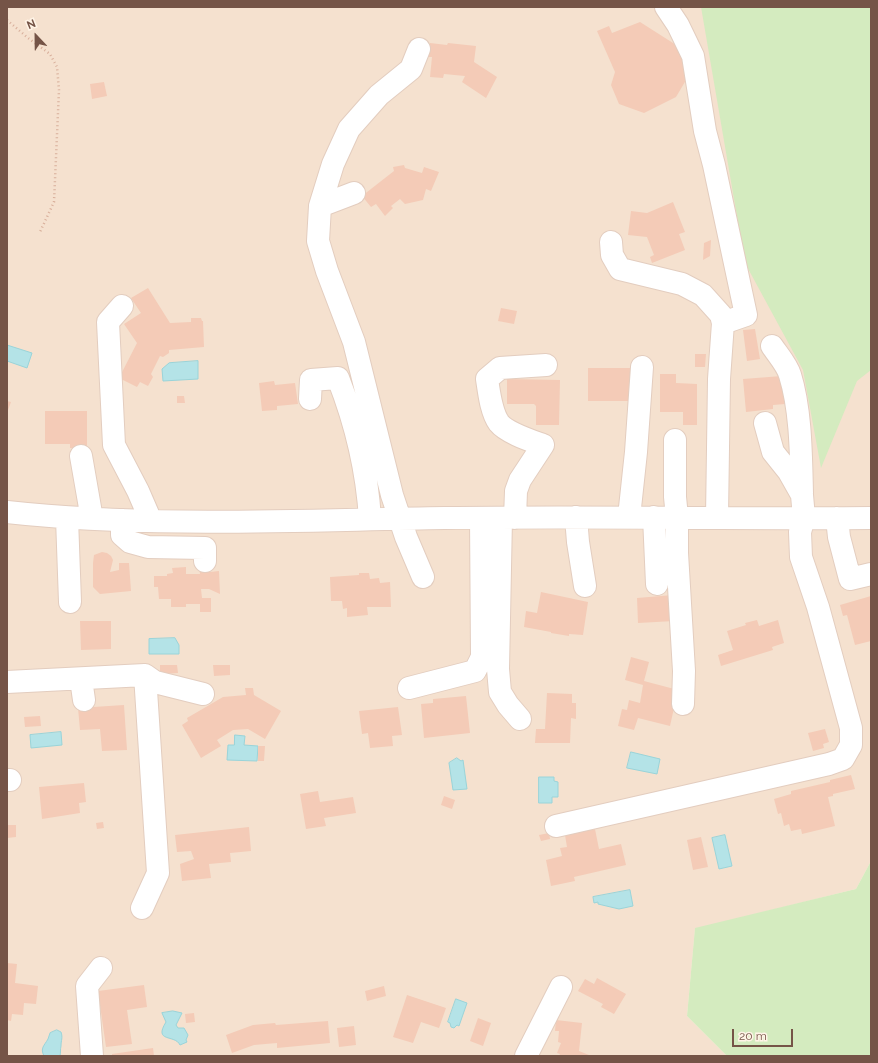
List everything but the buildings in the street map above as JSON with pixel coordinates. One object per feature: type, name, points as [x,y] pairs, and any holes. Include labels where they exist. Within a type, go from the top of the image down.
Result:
[{"type":"street","points":[[666,7],[678,25],[693,56],[705,131],[714,165],[746,315],[723,323]]},
{"type":"street","points":[[419,49],[411,69],[379,95],[349,128],[333,164],[320,206],[318,241],[327,271],[354,342],[386,477],[406,537],[423,577]]},
{"type":"street","points":[[320,206],[354,193]]},
{"type":"street","points":[[611,242],[612,255],[620,269],[682,284],[703,295],[721,315],[723,323],[720,378],[717,517]]},
{"type":"street","points":[[122,306],[108,322],[114,445],[152,521]]},
{"type":"street","points":[[556,826],[829,764],[843,759],[851,745],[851,728],[818,607],[801,557],[800,532],[804,518],[801,450],[796,402],[790,373],[772,346]]},
{"type":"street","points":[[409,688],[475,671],[482,657],[499,518],[516,491],[520,480],[544,445],[517,436],[499,424],[491,404],[487,378],[500,368],[546,365]]},
{"type":"street","points":[[629,517],[636,452],[642,367]]},
{"type":"street","points":[[310,399],[311,380],[338,378],[348,403],[359,443],[368,488],[370,519]]},
{"type":"street","points":[[765,423],[773,452],[789,472],[802,495]]},
{"type":"street","points":[[675,440],[674,497],[677,517],[684,671],[683,704]]},
{"type":"street","points":[[81,456],[92,519]]},
{"type":"street","points":[[7,512],[67,518],[178,522],[576,517],[871,518]]},
{"type":"street","points":[[576,517],[578,542],[585,586]]},
{"type":"street","points":[[654,517],[657,584]]},
{"type":"street","points":[[67,518],[70,602]]},
{"type":"street","points":[[499,518],[498,669],[500,692],[508,705],[520,719]]},
{"type":"street","points":[[838,518],[839,537],[850,579],[871,574]]},
{"type":"street","points":[[122,520],[122,535],[130,542],[148,547],[205,548],[205,561]]},
{"type":"street","points":[[142,908],[158,873],[145,675]]},
{"type":"street","points":[[7,682],[145,675],[155,682],[203,694]]},
{"type":"street","points":[[81,678],[84,700]]},
{"type":"street","points":[[92,1056],[87,986],[101,968]]},
{"type":"street","points":[[526,1056],[562,987]]},
{"type":"path","points":[[7,20],[50,54],[57,67],[59,90],[54,202],[40,232]]},
{"type":"shaded area","points":[[7,7],[871,7],[871,861],[856,889],[695,929],[687,1016],[727,1056],[7,1056]]},
{"type":"green space","points":[[701,7],[871,7],[871,370],[857,381],[821,468],[803,370],[745,263]]},
{"type":"green space","points":[[871,861],[871,1056],[727,1056],[687,1016],[695,928],[856,889]]},
{"type":"water","points":[[7,345],[32,353],[27,368],[7,361]]},
{"type":"water","points":[[198,361],[198,379],[163,381],[162,369],[169,363]]},
{"type":"water","points":[[175,638],[179,645],[179,654],[149,654],[149,639]]},
{"type":"water","points":[[61,732],[62,745],[31,748],[30,735]]},
{"type":"water","points":[[235,735],[245,736],[244,745],[258,746],[257,761],[227,760],[228,745],[234,745]]},
{"type":"water","points":[[631,752],[660,759],[657,774],[627,768]]},
{"type":"water","points":[[457,758],[461,761],[463,760],[467,789],[453,790],[449,763]]},
{"type":"water","points":[[539,777],[554,777],[554,781],[558,782],[558,797],[552,797],[552,803],[539,803]]},
{"type":"water","points":[[725,835],[732,866],[719,869],[712,838]]},
{"type":"water","points":[[630,890],[633,906],[619,909],[598,904],[598,902],[594,903],[593,897]]},
{"type":"water","points":[[456,999],[467,1003],[459,1026],[457,1025],[454,1028],[451,1027],[450,1023],[448,1022]]},
{"type":"water","points":[[173,1011],[182,1013],[176,1025],[178,1028],[184,1028],[188,1035],[186,1040],[187,1042],[180,1045],[174,1040],[163,1036],[162,1033],[166,1022],[162,1013]]},
{"type":"water","points":[[57,1030],[61,1032],[62,1036],[60,1056],[44,1056],[42,1049],[50,1033]]}]
